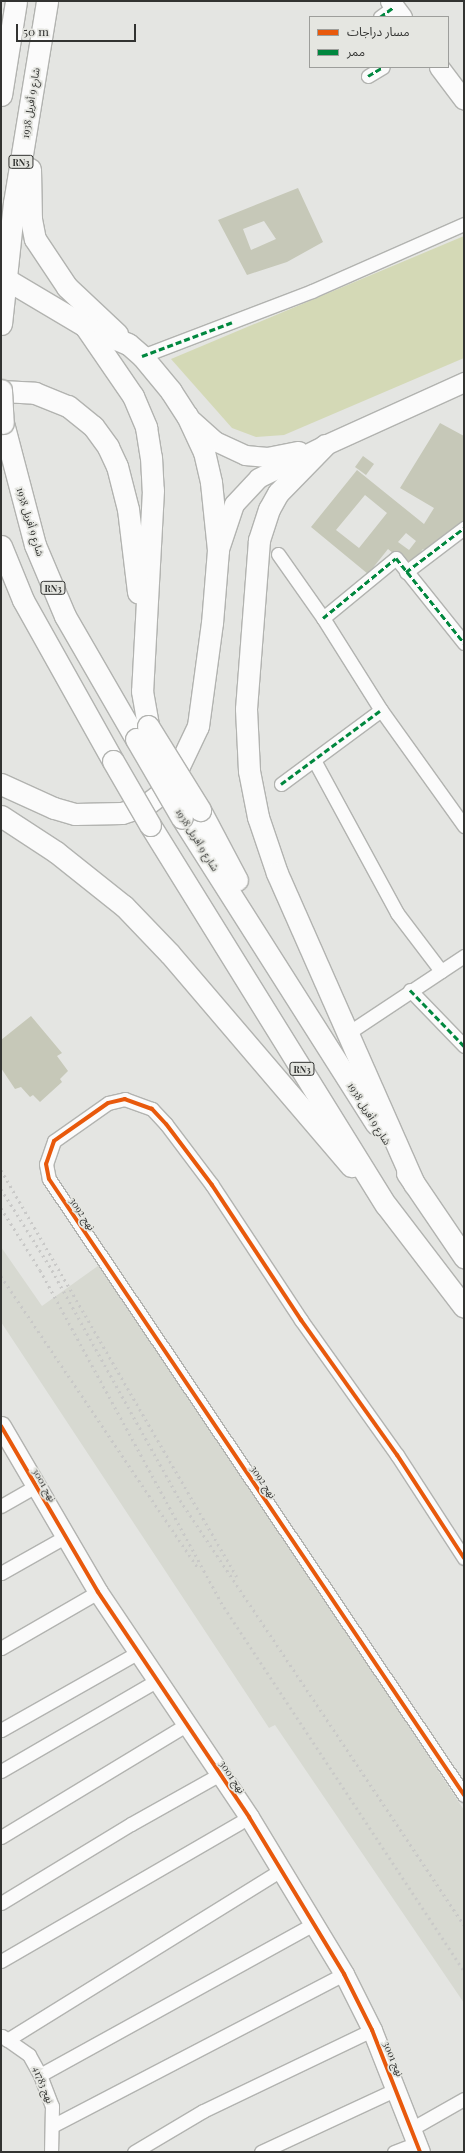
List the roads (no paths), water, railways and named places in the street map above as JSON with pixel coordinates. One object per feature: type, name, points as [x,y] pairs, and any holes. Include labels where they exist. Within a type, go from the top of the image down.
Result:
[{"type":"main road","points":[[1,37],[15,1]]},
{"type":"main road","points":[[1,95],[15,1]]},
{"type":"main road","name":"شارع 9 أفريل 1938","points":[[1,324],[3,277],[47,1]]},
{"type":"main road","points":[[1,784],[54,808],[75,814],[122,813],[146,805],[160,794],[179,766],[198,726],[212,623],[218,550],[209,475],[204,452],[187,416],[135,350],[67,287],[35,239],[29,185],[34,82]]},
{"type":"main road","points":[[3,277],[85,326],[135,350]]},
{"type":"main road","points":[[85,326],[133,396],[146,427],[152,457],[153,490],[144,644],[142,733]]},
{"type":"main road","points":[[1,390],[35,393],[68,406],[93,426],[108,447],[117,466],[128,509],[144,644]]},
{"type":"main road","name":"شارع 9 أفريل 1938","points":[[1,390],[3,423],[35,545],[65,616],[142,733],[302,1005],[414,1184],[464,1256]]},
{"type":"main road","points":[[325,445],[278,492],[269,509],[259,540],[246,738],[249,771],[258,817],[277,873],[414,1184]]},
{"type":"main road","name":"RN3","points":[[1,546],[23,600],[150,825],[386,1205],[464,1307]]},
{"type":"main road","points":[[1,816],[56,852],[124,906],[170,954],[386,1205]]},
{"type":"street","points":[[368,76],[380,68]]},
{"type":"street","points":[[440,68],[464,100]]},
{"type":"street","points":[[135,350],[233,322],[464,224]]},
{"type":"street","points":[[218,550],[228,516],[238,496],[258,478],[325,445],[464,382]]},
{"type":"street","points":[[187,416],[215,441],[245,455],[267,457],[325,445]]},
{"type":"street","points":[[406,572],[464,528]]},
{"type":"street","points":[[278,554],[323,618],[381,710],[464,826]]},
{"type":"street","points":[[323,618],[396,558],[464,643]]},
{"type":"street","points":[[281,784],[381,710]]},
{"type":"street","points":[[314,760],[397,913],[441,971]]},
{"type":"street","points":[[348,1033],[410,990],[464,956]]},
{"type":"street","points":[[410,990],[464,1046]]},
{"type":"street","name":"نهج 3092","points":[[464,1558],[396,1455],[300,1320],[212,1185],[166,1124],[152,1109],[125,1099],[108,1103],[88,1115],[54,1141],[46,1164],[49,1179],[464,1795]]},
{"type":"street","name":"نهج 3001","points":[[2,1430],[98,1592],[137,1653],[249,1817],[344,1974],[372,2030],[397,2089],[416,2141]]},
{"type":"street","points":[[1,1506],[36,1486]]},
{"type":"street","points":[[1,1573],[65,1537]]},
{"type":"street","points":[[1,1648],[98,1592]]},
{"type":"street","points":[[1,1730],[137,1653]]},
{"type":"street","points":[[1,1771],[156,1681]]},
{"type":"street","points":[[1,1838],[186,1725]]},
{"type":"street","points":[[1,1903],[131,1824],[220,1774]]},
{"type":"street","points":[[1,1962],[249,1817]]},
{"type":"street","points":[[4,2037],[281,1870]]},
{"type":"street","points":[[40,2075],[314,1924]]},
{"type":"street","points":[[52,2126],[344,1974]]},
{"type":"street","points":[[134,2152],[203,2111],[372,2030]]},
{"type":"street","name":"نهج 41783","points":[[4,2037],[29,2055],[40,2075],[52,2106],[51,2152]]},
{"type":"street","points":[[261,2152],[397,2089]]},
{"type":"street","points":[[394,2152],[416,2141],[464,2099]]},
{"type":"railway","points":[[1,1170],[237,1577]]},
{"type":"railway","points":[[1,1189],[49,1265],[180,1500],[464,1925]]},
{"type":"railway","points":[[1,1208],[40,1270],[224,1607],[464,1971]]},
{"type":"railway","points":[[1,1276],[197,1567]]}]
